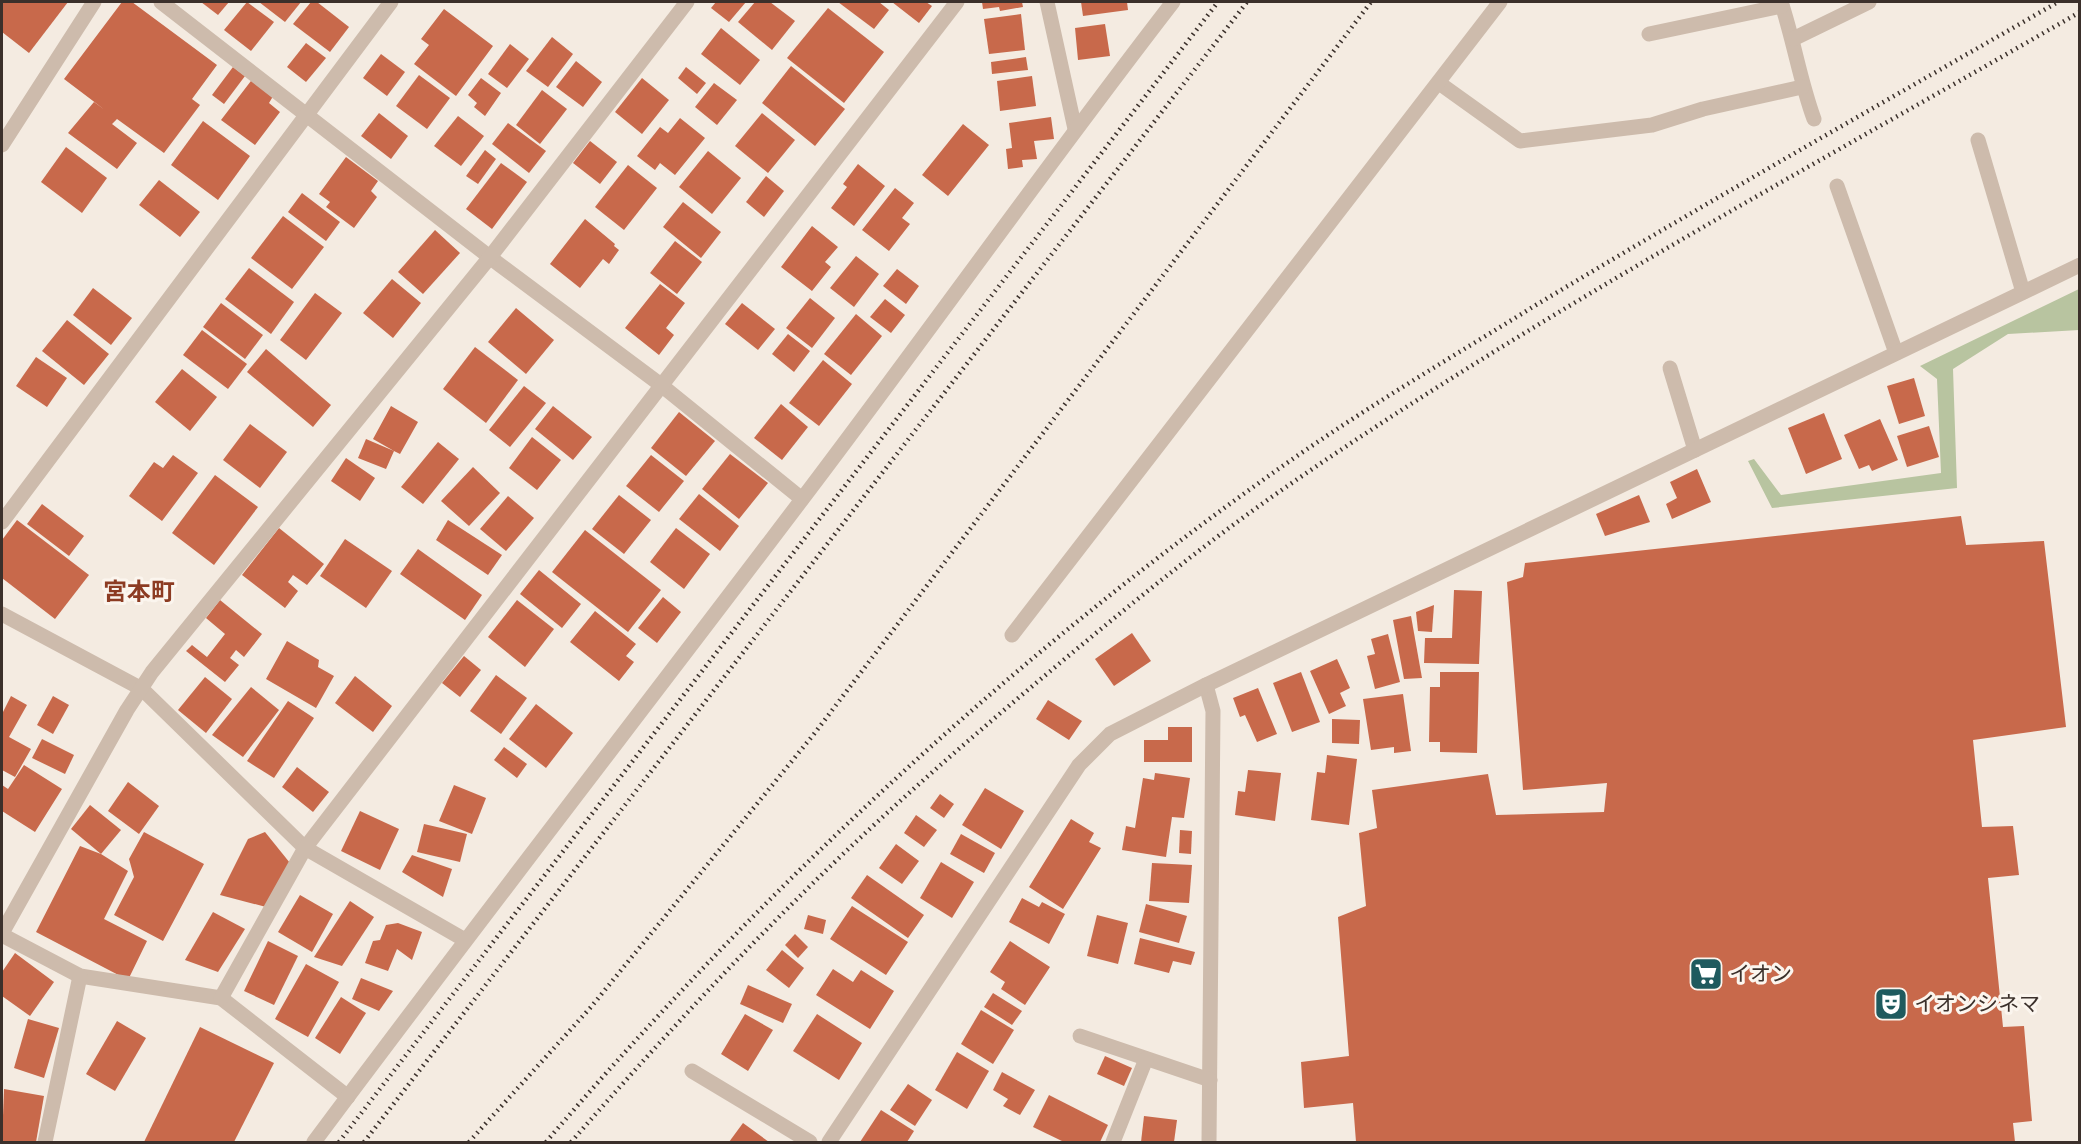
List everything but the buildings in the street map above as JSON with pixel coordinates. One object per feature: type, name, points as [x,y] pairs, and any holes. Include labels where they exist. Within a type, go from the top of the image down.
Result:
[{"type":"street","points":[[2,145],[94,2]]},
{"type":"street","points":[[161,2],[490,257],[661,385],[802,499]]},
{"type":"street","points":[[2,522],[391,2]]},
{"type":"street","points":[[348,1097],[221,998],[81,976],[2,934],[152,672],[490,257],[687,2]]},
{"type":"street","points":[[221,998],[305,848],[957,2]]},
{"type":"street","points":[[1047,2],[1075,129]]},
{"type":"street","points":[[314,1143],[465,940],[802,499],[1075,129],[1173,2]]},
{"type":"street","points":[[1012,635],[1500,2]]},
{"type":"street","points":[[1793,39],[1869,2]]},
{"type":"street","points":[[1648,34],[1782,4],[1793,39],[1802,87],[1814,119]]},
{"type":"street","points":[[1439,83],[1520,141],[1652,125],[1703,109],[1802,87]]},
{"type":"street","points":[[1978,140],[2023,292]]},
{"type":"street","points":[[1837,186],[1896,353]]},
{"type":"street","points":[[828,1143],[1079,765],[1110,734],[1206,685],[2079,265]]},
{"type":"street","points":[[1670,368],[1695,450]]},
{"type":"street","points":[[2,614],[142,689],[305,848],[465,940]]},
{"type":"street","points":[[1206,685],[1213,711],[1209,1143]]},
{"type":"street","points":[[45,1143],[81,976]]},
{"type":"street","points":[[1080,1036],[1210,1080]]},
{"type":"street","points":[[1113,1143],[1146,1059]]},
{"type":"street","points":[[692,1071],[810,1143]]},
{"type":"green space","points":[[2079,289],[2079,330],[2008,334],[1953,369],[1957,488],[1772,508],[1748,461],[1754,459],[1781,495],[1941,473],[1937,379],[1920,366]]},
{"type":"railway","points":[[339,1142],[1218,2]]},
{"type":"railway","points":[[364,1142],[1247,2]]},
{"type":"railway","points":[[469,1142],[591,1007],[814,734],[1371,2]]},
{"type":"railway","points":[[546,1142],[711,959],[887,786],[1074,624],[1171,548],[1302,452],[1435,367],[1666,228],[2058,2]]},
{"type":"railway","points":[[571,1142],[711,988],[829,867],[926,777],[1026,691],[1199,550],[1286,487],[1382,423],[1578,300],[2080,12]]},
{"type":"place","name":"イオン","points":[[1706,974]]},
{"type":"place","name":"イオンシネマ","points":[[1891,1004]]},
{"type":"district","name":"宮本町","points":[[139,592]]}]
